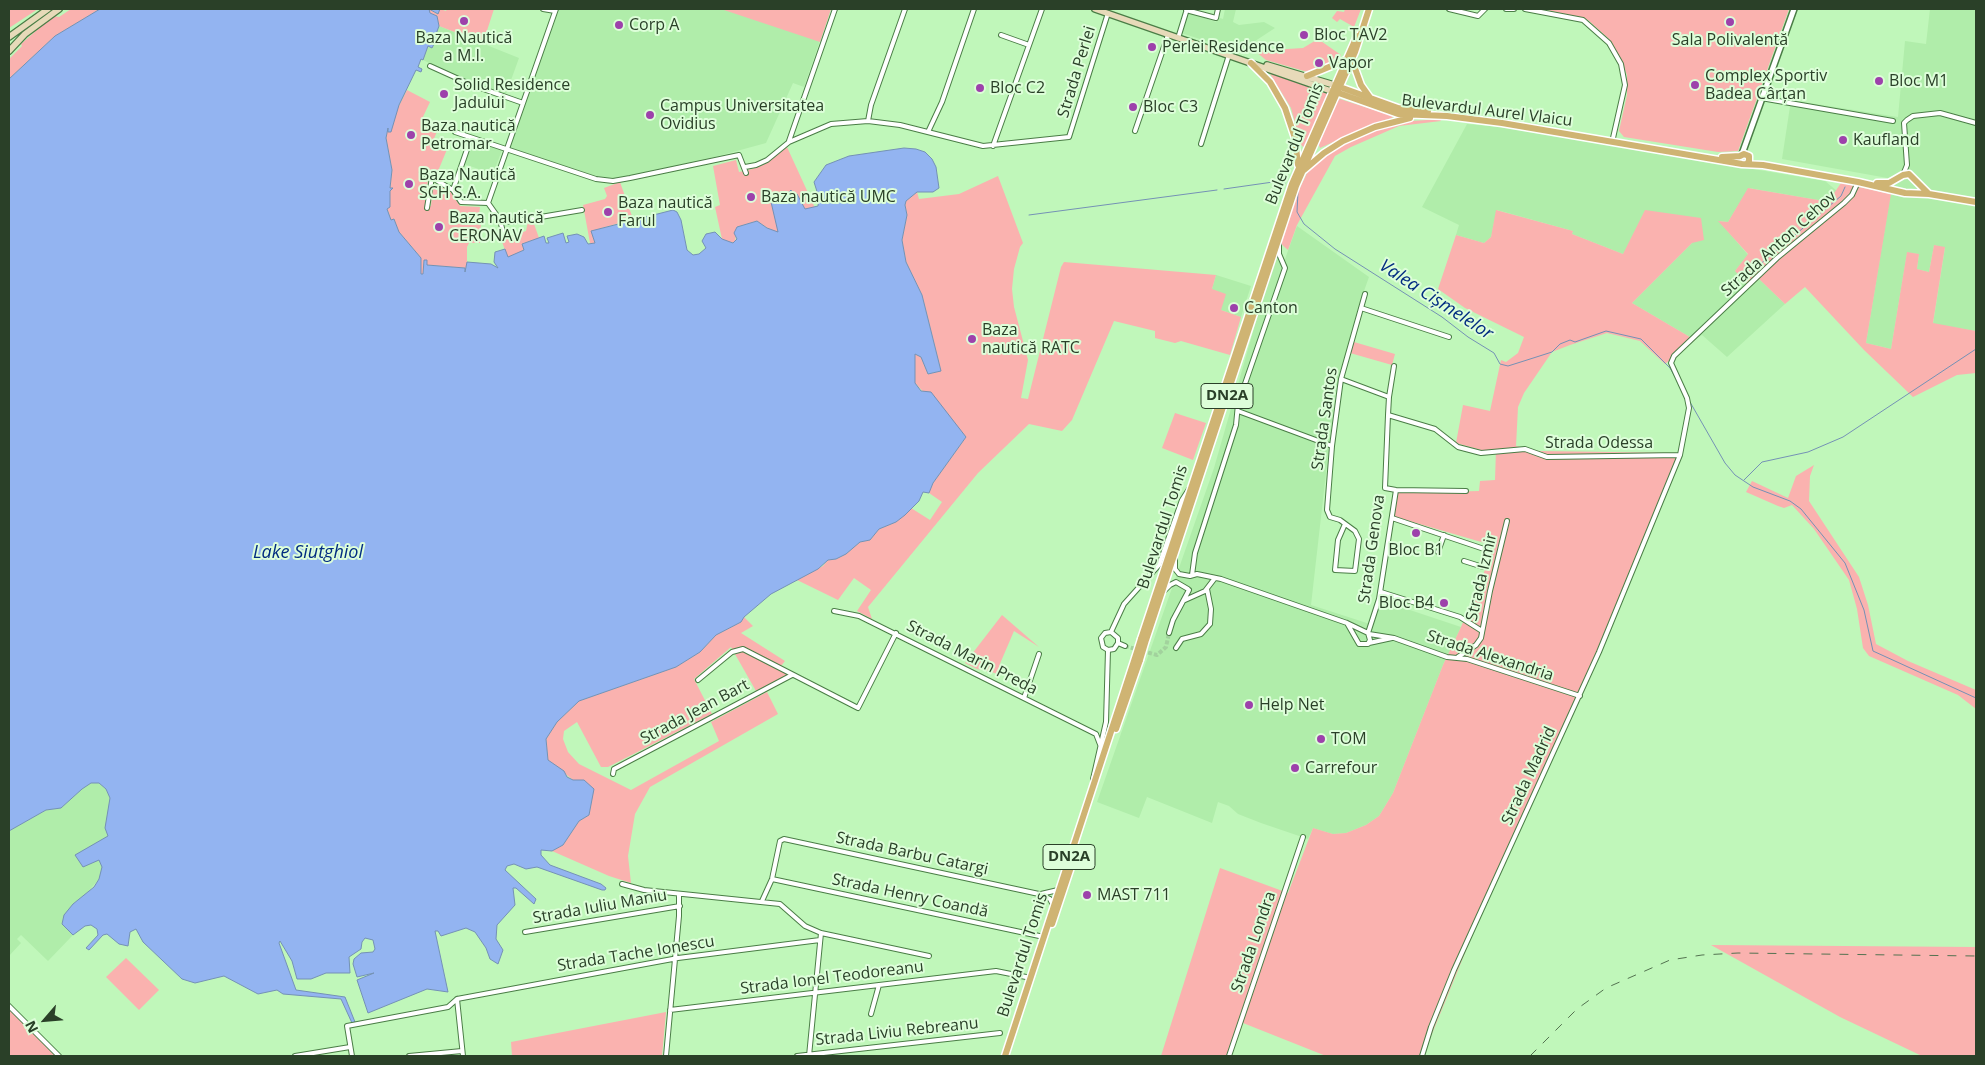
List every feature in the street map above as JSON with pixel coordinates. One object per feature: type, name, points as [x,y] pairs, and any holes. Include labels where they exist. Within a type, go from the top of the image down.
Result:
[{"type":"main road","points":[[9,37],[48,9]]},
{"type":"main road","points":[[9,48],[59,9]]},
{"type":"main road","name":"Bulevardul Aurel Vlaicu","points":[[1095,9],[1106,11],[1266,65],[1306,76],[1398,114],[1434,115],[1745,158],[1763,165],[1901,191]]},
{"type":"main road","name":"Bulevardul Aurel Vlaicu","points":[[1106,11],[1229,56],[1398,108],[1499,119],[1724,157],[1745,158]]},
{"type":"main road","name":"Bulevardul Tomis","points":[[1144,640],[1193,483],[1299,172],[1349,60],[1368,12]]},
{"type":"main road","points":[[1306,76],[1349,60],[1361,85],[1372,100]]},
{"type":"main road","points":[[1251,63],[1270,82],[1285,108],[1296,145],[1299,172],[1332,148],[1375,127],[1399,120],[1434,115]]},
{"type":"main road","name":"Bulevardul Tomis","points":[[1005,1056],[1089,797],[1175,555],[1280,238],[1299,172]]},
{"type":"main road","points":[[1930,194],[1922,189],[1914,178],[1902,175],[1897,182],[1901,191],[1976,202]]},
{"type":"main road","name":"Bulevardul Aurel Vlaicu","points":[[1858,182],[1889,183],[1902,175]]},
{"type":"main road","points":[[1910,192],[1916,187],[1914,178]]},
{"type":"main road","name":"Bulevardul Tomis","points":[[1009,1056],[1137,659]]},
{"type":"street","points":[[488,203],[555,10],[544,9]]},
{"type":"street","points":[[789,142],[835,9]]},
{"type":"street","points":[[868,121],[871,105],[905,9]]},
{"type":"street","points":[[928,132],[942,102],[974,9]]},
{"type":"street","points":[[744,167],[756,166],[789,142],[831,124],[868,121],[900,125],[973,145],[993,146],[1042,9]]},
{"type":"street","points":[[1179,35],[1186,9],[1216,18],[1218,9]]},
{"type":"street","points":[[1449,9],[1478,16],[1485,9]]},
{"type":"street","points":[[1506,9],[1514,9]]},
{"type":"street","points":[[1525,9],[1583,20],[1609,43],[1621,64],[1625,85],[1613,138]]},
{"type":"street","points":[[1745,158],[1746,141],[1794,9]]},
{"type":"street","name":"Strada Perlei","points":[[993,146],[1069,137],[1106,11]]},
{"type":"street","points":[[1001,35],[1029,45]]},
{"type":"street","points":[[1135,131],[1168,35]]},
{"type":"street","points":[[1201,144],[1229,56]]},
{"type":"street","points":[[430,66],[472,85],[523,103]]},
{"type":"street","points":[[1761,98],[1893,121]]},
{"type":"street","points":[[1902,175],[1906,165],[1904,124],[1913,116],[1940,113],[1976,123]]},
{"type":"street","points":[[455,132],[596,179],[614,180],[739,155],[746,173]]},
{"type":"street","points":[[453,190],[471,138]]},
{"type":"street","points":[[1906,165],[1914,178]]},
{"type":"street","points":[[422,172],[453,190],[464,203],[488,203]]},
{"type":"street","points":[[427,208],[432,177]]},
{"type":"street","name":"Strada Anton Cehov","points":[[1680,455],[1689,408],[1687,398],[1671,363],[1674,356],[1712,322],[1777,258],[1844,203],[1852,195],[1858,182]]},
{"type":"street","points":[[488,203],[500,220],[504,236]]},
{"type":"street","points":[[500,220],[511,222],[582,210]]},
{"type":"street","points":[[1169,633],[1173,620],[1185,600],[1188,589],[1187,581],[1191,576],[1193,563],[1238,411],[1238,404],[1285,268],[1278,254],[1280,238]]},
{"type":"street","name":"Strada Santos","points":[[1345,524],[1327,514],[1332,446],[1341,379],[1365,294]]},
{"type":"street","points":[[1361,308],[1449,337]]},
{"type":"street","points":[[1388,415],[1394,366]]},
{"type":"street","points":[[1341,379],[1390,397]]},
{"type":"street","points":[[1238,411],[1332,446]]},
{"type":"street","name":"Strada Odessa","points":[[1388,415],[1435,429],[1458,448],[1481,453],[1526,449],[1537,455],[1547,457],[1680,455]]},
{"type":"street","name":"Strada Genova","points":[[1369,634],[1381,592],[1396,490],[1387,489],[1384,486],[1388,415]]},
{"type":"street","name":"Strada Madrid","points":[[1422,1056],[1454,970],[1580,696],[1680,455]]},
{"type":"street","points":[[1111,632],[1124,604],[1159,565],[1182,500],[1193,483]]},
{"type":"street","points":[[1396,490],[1466,491]]},
{"type":"street","points":[[1392,518],[1490,550],[1483,567],[1464,561]]},
{"type":"street","name":"Strada Izmir","points":[[1458,657],[1476,644],[1482,631],[1507,521]]},
{"type":"street","points":[[1345,524],[1355,531],[1359,539],[1355,571],[1335,570],[1338,540],[1345,524]]},
{"type":"street","points":[[1438,552],[1444,536]]},
{"type":"street","points":[[1175,555],[1177,572],[1191,576],[1202,575],[1215,578],[1347,623],[1369,634],[1370,640],[1368,644]]},
{"type":"street","points":[[1176,648],[1182,639],[1201,634],[1206,630],[1212,617],[1207,580],[1193,563]]},
{"type":"street","points":[[1185,600],[1207,588],[1215,578]]},
{"type":"street","points":[[1161,595],[1173,583],[1179,583],[1209,603]]},
{"type":"street","points":[[1381,592],[1460,618],[1482,631]]},
{"type":"street","name":"Strada Marin Preda","points":[[834,611],[859,616],[896,633],[1096,734]]},
{"type":"street","points":[[1347,623],[1358,644],[1368,644],[1394,638]]},
{"type":"street","points":[[1356,637],[1363,631]]},
{"type":"street","points":[[1111,632],[1116,635],[1118,643],[1116,648],[1108,650],[1103,647],[1101,638],[1105,633],[1111,632]]},
{"type":"street","points":[[698,680],[732,652],[743,649],[792,676],[858,708],[896,633]]},
{"type":"street","name":"Strada Alexandria","points":[[1369,634],[1394,638],[1447,657],[1458,657],[1580,696]]},
{"type":"street","points":[[1118,643],[1126,646]]},
{"type":"street","points":[[1089,797],[1105,730],[1108,650]]},
{"type":"street","points":[[1024,698],[1039,654]]},
{"type":"street","name":"Strada Jean Bart","points":[[613,774],[614,769],[792,676]]},
{"type":"street","points":[[1101,747],[1096,734],[1105,730]]},
{"type":"street","name":"Strada Londra","points":[[1229,1056],[1303,837]]},
{"type":"street","name":"Strada Barbu Catargi","points":[[772,879],[780,841],[784,839],[1039,894],[1050,899],[1054,905]]},
{"type":"street","points":[[762,901],[772,879]]},
{"type":"street","name":"Strada Henry Coandă","points":[[772,879],[1044,937]]},
{"type":"street","points":[[622,884],[644,890],[679,894],[680,906],[666,1056]]},
{"type":"street","name":"Strada Barbu Catargi","points":[[1039,894],[1052,893],[1059,889]]},
{"type":"street","name":"Strada Iuliu Maniu","points":[[679,894],[752,902],[762,901],[784,905],[805,926],[821,933],[929,956]]},
{"type":"street","name":"Strada Iuliu Maniu","points":[[525,932],[680,906]]},
{"type":"street","points":[[809,1056],[821,933]]},
{"type":"street","name":"Strada Tache Ionescu","points":[[350,1047],[347,1026],[448,1007],[457,999],[675,959],[820,940]]},
{"type":"street","name":"Strada Ionel Teodoreanu","points":[[670,1010],[996,971],[1030,978]]},
{"type":"street","points":[[871,1014],[879,986]]},
{"type":"street","points":[[457,999],[463,1056]]},
{"type":"street","points":[[9,1006],[60,1056]]},
{"type":"street","name":"Strada Liviu Rebreanu","points":[[797,1056],[1000,1033]]},
{"type":"street","points":[[295,1056],[350,1047],[352,1056]]},
{"type":"street","points":[[409,1056],[462,1051]]},
{"type":"shaded area","points":[[9,9],[38,9],[9,28]]},
{"type":"shaded area","points":[[71,9],[100,9],[55,36],[9,79],[9,59],[22,46],[21,44],[53,16],[59,17]]},
{"type":"shaded area","name":"Baza Nautică a M.I.","points":[[429,9],[437,14],[440,9],[446,11],[447,9],[494,9],[483,43],[439,26],[437,16],[429,13]]},
{"type":"shaded area","name":"Campus Universitatea Ovidius","points":[[559,9],[831,9],[804,87],[793,83],[766,143],[682,166],[615,178],[597,176],[509,148]]},
{"type":"shaded area","points":[[721,9],[831,9],[820,42]]},
{"type":"shaded area","points":[[1225,9],[1236,9],[1233,22],[1239,25],[1264,22],[1275,28],[1246,47],[1244,53],[1181,33],[1188,12],[1216,22],[1217,17],[1223,19]]},
{"type":"shaded area","points":[[1345,9],[1361,9],[1354,27],[1340,19],[1337,22],[1332,18],[1337,11],[1344,12]]},
{"type":"shaded area","name":"Complex Sportiv Badea Cârțan","points":[[1543,9],[1789,9],[1738,151],[1718,152],[1624,137],[1619,131],[1627,95],[1627,75],[1621,59],[1609,39],[1588,20]]},
{"type":"shaded area","points":[[1930,9],[1976,9],[1976,331],[1933,324],[1945,248],[1934,245],[1929,272],[1917,269],[1919,254],[1907,253],[1891,349],[1866,343],[1893,179],[1782,159],[1791,100],[1898,117],[1905,41],[1926,44]]},
{"type":"shaded area","points":[[439,26],[519,58],[506,94],[463,80],[423,60],[428,46],[432,48],[438,36],[436,34]]},
{"type":"shaded area","points":[[1318,39],[1341,55],[1337,62],[1311,73],[1266,60],[1255,51],[1303,48]]},
{"type":"shaded area","points":[[1269,72],[1328,94],[1306,149],[1301,145],[1291,108]]},
{"type":"shaded area","points":[[407,90],[430,102],[421,121],[438,129],[433,141],[448,147],[436,176],[422,169],[421,176],[428,179],[425,205],[431,206],[433,183],[451,192],[460,206],[480,207],[478,222],[481,222],[480,243],[469,243],[467,247],[467,272],[465,268],[427,265],[424,260],[423,274],[420,274],[421,258],[399,232],[394,219],[391,220],[387,208],[392,188],[390,188],[392,170],[386,138],[388,127]]},
{"type":"shaded area","points":[[1340,99],[1393,116],[1320,148],[1318,143],[1336,101]]},
{"type":"shaded area","points":[[1440,119],[1441,121],[1399,126],[1335,156],[1297,225],[1288,250],[1280,243],[1297,194],[1308,171],[1315,162],[1331,150],[1374,129],[1413,121]]},
{"type":"shaded area","points":[[1467,124],[1502,127],[1825,181],[1837,191],[1830,199],[1824,201],[1749,188],[1728,222],[1719,221],[1748,255],[1735,271],[1759,279],[1785,304],[1727,357],[1702,335],[1695,340],[1632,303],[1692,243],[1623,254],[1572,234],[1573,231],[1497,210],[1491,237],[1484,243],[1456,235],[1459,225],[1422,207]]},
{"type":"shaded area","points":[[474,141],[502,150],[493,174],[464,164]]},
{"type":"shaded area","name":"Baza nautică UMC","points":[[787,147],[815,208],[805,209],[797,194],[793,195],[791,191],[782,199],[778,232],[775,233],[757,221],[737,227],[735,242],[730,243],[722,239],[715,207],[720,205],[713,166],[736,160],[739,172],[752,169],[765,164]]},
{"type":"shaded area","points":[[998,176],[1023,243],[1020,247],[1014,269],[1012,289],[1014,307],[1028,360],[1021,398],[1028,399],[1061,267],[1064,262],[1216,275],[1212,289],[1226,294],[1221,310],[1241,317],[1230,355],[1181,341],[1175,343],[1155,338],[1155,331],[1114,321],[1072,420],[1062,431],[1029,424],[978,473],[868,607],[872,619],[857,611],[871,590],[854,578],[838,600],[797,580],[823,566],[828,560],[836,559],[846,554],[860,542],[870,540],[879,529],[896,522],[911,508],[930,520],[942,502],[929,493],[933,483],[966,437],[915,383],[915,354],[921,357],[928,374],[941,371],[922,295],[906,262],[902,240],[907,215],[905,205],[906,201],[917,192],[919,199],[959,194]]},
{"type":"shaded area","name":"Baza nautică Farul","points":[[620,182],[633,219],[592,231],[595,244],[590,243],[583,205],[605,199],[607,196],[604,188]]},
{"type":"shaded area","points":[[1841,183],[1891,194],[1866,343],[1891,349],[1907,252],[1919,254],[1917,269],[1929,272],[1934,245],[1945,247],[1933,323],[1976,331],[1976,373],[1957,375],[1913,397],[1864,350],[1805,287],[1785,304],[1759,279],[1750,287],[1735,271],[1748,254],[1718,221],[1728,222],[1748,188],[1824,201],[1830,199]]},
{"type":"shaded area","points":[[1496,210],[1573,231],[1572,234],[1623,254],[1645,210],[1701,218],[1704,240],[1692,243],[1632,303],[1695,340],[1665,364],[1640,341],[1607,333],[1570,345],[1552,352],[1524,393],[1518,407],[1516,446],[1539,451],[1681,453],[1579,699],[1489,894],[1423,1056],[1326,1056],[1243,1023],[1231,1056],[1161,1056],[1220,868],[1288,893],[1313,828],[1333,834],[1346,833],[1366,825],[1379,816],[1393,793],[1443,665],[1495,546],[1392,516],[1396,493],[1479,491],[1480,481],[1495,480],[1496,450],[1481,450],[1456,443],[1463,405],[1490,411],[1501,360],[1506,362],[1518,353],[1524,337],[1465,308],[1438,289],[1456,235],[1484,243],[1491,237]]},
{"type":"shaded area","points":[[528,221],[533,221],[539,238],[522,244],[524,250],[508,258],[501,239],[526,231]]},
{"type":"shaded area","points":[[1297,226],[1369,277],[1359,305],[1335,394],[1311,605],[1373,625],[1380,600],[1461,627],[1443,665],[1393,793],[1379,816],[1366,825],[1346,833],[1333,834],[1313,828],[1308,839],[1238,814],[1229,806],[1218,802],[1212,823],[1147,797],[1139,818],[1097,802],[1214,468],[1275,255],[1285,259]]},
{"type":"shaded area","points":[[1216,275],[1251,286],[1241,317],[1221,310],[1212,289]]},
{"type":"shaded area","points":[[1354,342],[1395,354],[1392,365],[1350,353]]},
{"type":"shaded area","points":[[1175,413],[1206,423],[1193,460],[1162,448]]},
{"type":"shaded area","points":[[1814,465],[1810,476],[1809,501],[1859,577],[1868,605],[1876,644],[1908,661],[1976,690],[1976,709],[1958,695],[1869,656],[1863,648],[1857,609],[1849,580],[1814,529],[1792,505],[1784,508],[1746,492],[1752,481],[1788,498],[1796,476]]},
{"type":"shaded area","points":[[1002,615],[1039,647],[1014,631],[999,666],[1003,668],[997,679],[995,673],[977,669],[965,663]]},
{"type":"shaded area","points":[[744,617],[753,626],[741,633],[785,661],[781,666],[789,672],[787,675],[756,691],[731,647],[694,679],[712,714],[608,767],[601,767],[577,722],[564,731],[563,739],[568,752],[579,764],[631,790],[719,741],[711,722],[767,692],[778,714],[650,787],[635,814],[628,856],[631,883],[609,876],[552,851],[563,845],[579,821],[589,815],[592,799],[584,780],[573,780],[548,760],[546,739],[557,722],[579,701],[676,667],[700,652],[716,635],[741,622]]},
{"type":"shaded area","points":[[98,782],[106,789],[110,798],[108,836],[99,860],[103,866],[99,879],[86,894],[73,904],[62,924],[73,935],[48,961],[21,935],[17,939],[21,943],[9,956],[9,831],[46,810],[61,808],[82,789],[91,783]]},
{"type":"shaded area","points":[[1711,945],[1976,947],[1976,1056],[1922,1056],[1840,1017]]},
{"type":"shaded area","points":[[126,958],[159,990],[139,1010],[106,977]]},
{"type":"shaded area","points":[[9,1009],[56,1056],[9,1056]]},
{"type":"shaded area","points":[[666,1012],[662,1056],[512,1056],[511,1042]]},
{"type":"water","name":"Lake Siutghiol","points":[[100,9],[429,9],[430,13],[437,16],[439,26],[436,34],[438,36],[432,48],[428,46],[423,60],[421,59],[418,67],[422,69],[421,72],[416,70],[399,105],[391,132],[388,132],[388,128],[386,138],[392,170],[390,188],[393,188],[390,191],[390,207],[387,209],[391,220],[394,219],[399,232],[421,258],[421,274],[423,274],[424,260],[427,260],[427,265],[465,268],[465,272],[467,262],[491,264],[498,268],[494,262],[495,252],[505,249],[508,257],[524,250],[522,244],[544,236],[546,243],[549,243],[547,238],[563,233],[566,243],[569,242],[567,236],[577,234],[584,237],[588,244],[595,243],[591,231],[673,210],[677,212],[681,220],[687,250],[693,255],[699,254],[706,248],[702,241],[706,234],[715,232],[722,239],[733,243],[737,239],[734,233],[737,227],[757,221],[767,228],[778,232],[771,202],[782,199],[791,190],[793,195],[797,194],[805,209],[818,206],[819,198],[814,182],[826,165],[849,156],[904,148],[916,149],[925,152],[932,159],[936,167],[939,188],[933,192],[917,192],[906,201],[905,205],[907,215],[902,240],[906,262],[922,295],[941,371],[928,374],[921,357],[915,354],[915,383],[921,391],[931,392],[966,437],[933,483],[929,493],[923,492],[919,501],[905,515],[896,522],[879,529],[870,540],[860,542],[846,554],[836,559],[828,560],[818,569],[771,594],[744,617],[741,622],[716,635],[700,652],[676,667],[579,701],[557,722],[546,739],[548,760],[564,771],[567,777],[573,780],[584,780],[594,789],[589,815],[579,821],[563,845],[552,851],[541,850],[541,855],[550,865],[601,884],[606,888],[602,890],[537,867],[526,869],[514,864],[507,866],[505,870],[536,899],[534,904],[516,888],[513,888],[515,905],[497,925],[496,939],[503,950],[498,964],[490,959],[486,948],[475,932],[466,928],[441,936],[438,931],[435,931],[448,992],[427,989],[368,1013],[357,980],[374,973],[357,977],[353,964],[354,959],[361,953],[373,952],[375,949],[373,940],[365,938],[361,949],[349,957],[350,973],[326,973],[311,979],[297,979],[292,961],[280,941],[279,943],[296,990],[345,997],[355,1022],[352,1023],[341,999],[283,994],[277,990],[258,994],[224,976],[195,983],[182,979],[143,942],[136,929],[130,932],[128,946],[119,944],[107,934],[103,935],[89,950],[86,948],[98,935],[97,929],[91,925],[85,926],[73,935],[62,924],[64,915],[73,904],[94,887],[99,879],[102,867],[99,860],[83,867],[75,855],[108,836],[105,828],[110,798],[106,789],[99,783],[91,783],[61,808],[46,810],[9,831],[9,79],[55,36]]},
{"type":"water","points":[[429,9],[440,9],[438,14]]},
{"type":"waterway","name":"Valea Cișmelelor","points":[[1224,189],[1280,181],[1285,183]]},
{"type":"waterway","points":[[1745,277],[1841,196],[1845,187]]},
{"type":"waterway","name":"Valea Cișmelelor","points":[[1029,215],[1217,190]]},
{"type":"waterway","name":"Valea Cișmelelor","points":[[1298,191],[1297,212],[1304,224],[1335,249],[1442,317],[1468,337],[1494,353],[1500,364],[1508,366],[1552,352],[1560,344],[1570,340],[1575,342],[1606,331],[1641,339],[1670,368],[1678,382]]},
{"type":"waterway","points":[[1744,480],[1762,462],[1808,452],[1843,437],[1976,349]]},
{"type":"waterway","name":"Valea Cișmelelor","points":[[1690,402],[1725,463],[1735,475],[1753,487],[1790,501],[1801,509],[1845,563],[1864,610],[1873,651],[1976,698]]},
{"type":"tunnel","points":[[1125,646],[1157,655],[1166,647],[1169,633]]},
{"type":"railway","points":[[1530,1056],[1577,1009],[1606,988],[1670,960],[1702,955],[1738,953],[1976,956]]},
{"type":"place","name":"Baza Nautică a M.I.","points":[[464,21]]},
{"type":"place","name":"Sala Polivalentă","points":[[1730,22]]},
{"type":"place","name":"Corp A","points":[[619,25]]},
{"type":"place","name":"Bloc TAV2","points":[[1304,35]]},
{"type":"place","name":"Perlei Residence","points":[[1152,47]]},
{"type":"place","name":"Vapor","points":[[1319,63]]},
{"type":"place","name":"Bloc M1","points":[[1879,81]]},
{"type":"place","name":"Complex Sportiv Badea Cârțan","points":[[1695,85]]},
{"type":"place","name":"Bloc C2","points":[[980,88]]},
{"type":"place","name":"Solid Residence Jadului","points":[[444,94]]},
{"type":"place","name":"Bloc C3","points":[[1133,107]]},
{"type":"place","name":"Campus Universitatea Ovidius","points":[[650,115]]},
{"type":"place","name":"Baza nautică Petromar","points":[[411,135]]},
{"type":"place","name":"Kaufland","points":[[1843,140]]},
{"type":"place","name":"Baza Nautică SCH S.A.","points":[[409,184]]},
{"type":"place","name":"Baza nautică UMC","points":[[751,197]]},
{"type":"place","name":"Baza nautică Farul","points":[[608,212]]},
{"type":"place","name":"Baza nautică CERONAV","points":[[439,227]]},
{"type":"place","name":"Canton","points":[[1234,308]]},
{"type":"place","name":"Baza nautică RATC","points":[[972,339]]},
{"type":"place","name":"Bloc B1","points":[[1416,533]]},
{"type":"place","name":"Bloc B4","points":[[1444,603]]},
{"type":"place","name":"Help Net","points":[[1249,705]]},
{"type":"place","name":"TOM","points":[[1321,739]]},
{"type":"place","name":"Carrefour","points":[[1295,768]]},
{"type":"place","name":"MAST 711","points":[[1087,895]]}]
